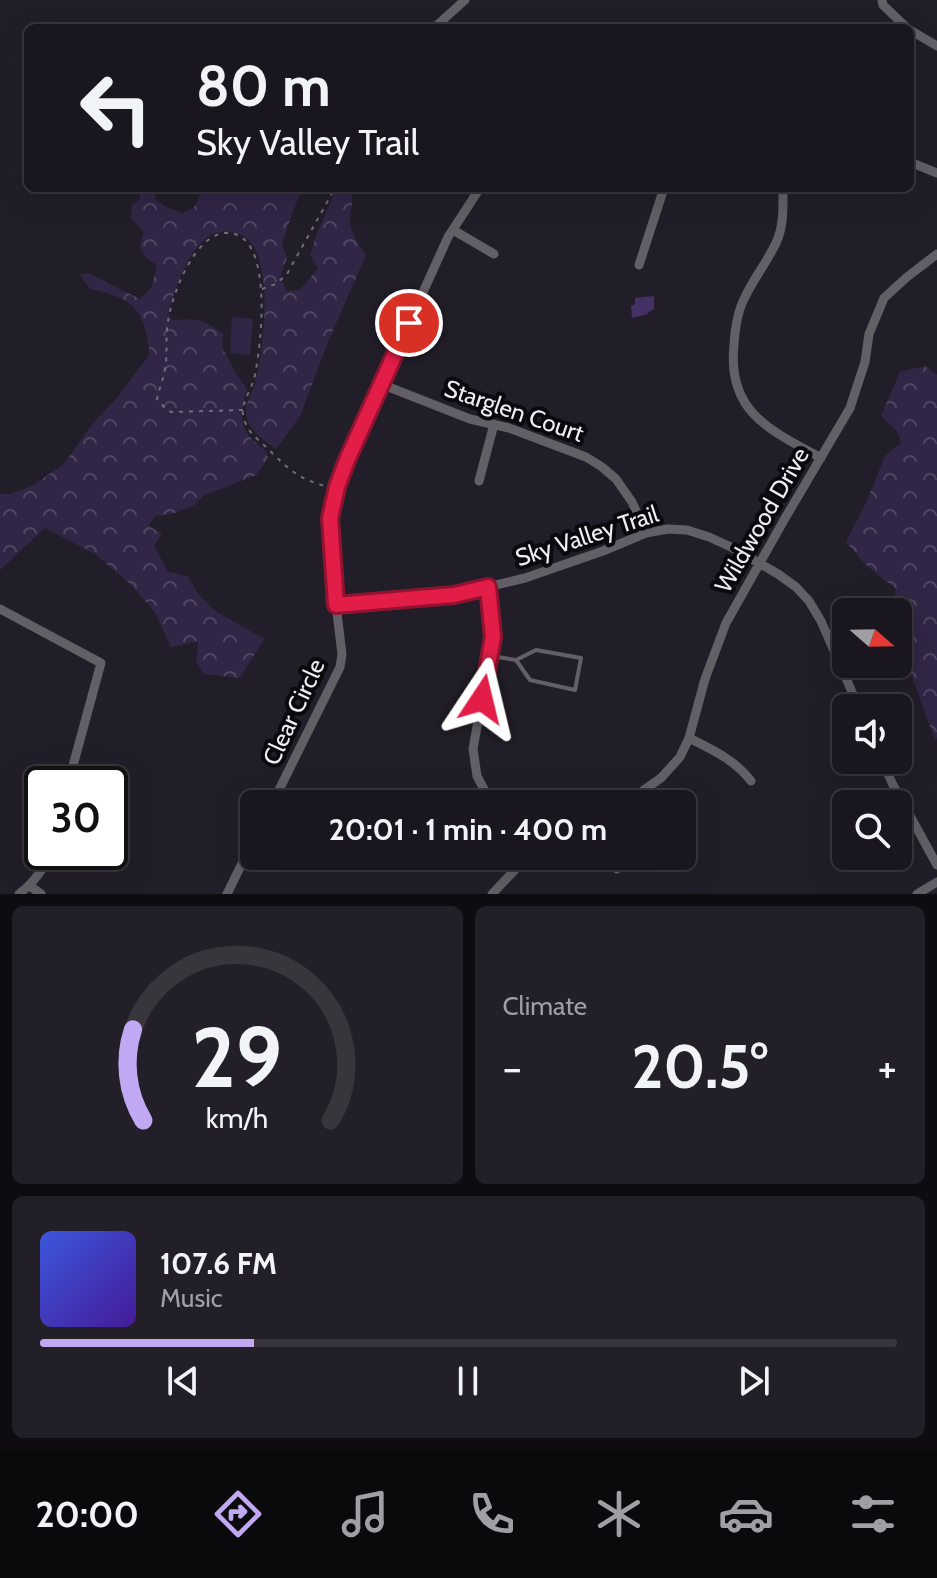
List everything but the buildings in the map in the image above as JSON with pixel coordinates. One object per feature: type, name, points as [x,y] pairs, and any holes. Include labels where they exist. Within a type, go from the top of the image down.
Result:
[{"type":"street","points":[[447,24],[465,0]]},
{"type":"street","points":[[882,0],[883,5],[904,24]]},
{"type":"street","points":[[914,32],[937,46]]},
{"type":"street","points":[[914,164],[937,173]]},
{"type":"street","name":"Clear Circle","points":[[279,790],[340,667],[342,654],[330,518],[346,464],[453,230],[477,192]]},
{"type":"street","points":[[639,265],[663,192]]},
{"type":"street","points":[[783,192],[783,211],[776,241],[744,298],[736,322],[733,355],[735,385],[747,407],[761,421],[779,435],[821,458]]},
{"type":"street","points":[[453,230],[494,254]]},
{"type":"street","name":"Wildwood Drive","points":[[644,790],[661,778],[680,757],[726,623],[850,408],[865,362],[869,334],[884,298],[937,254]]},
{"type":"street","name":"Starglen Court","points":[[381,384],[456,415],[494,424],[586,457],[616,479],[632,502],[646,533]]},
{"type":"street","points":[[479,481],[494,424]]},
{"type":"street","name":"Sky Valley Trail","points":[[336,605],[454,595],[537,574],[646,533],[687,530],[731,547],[796,587],[821,621],[853,694]]},
{"type":"street","points":[[483,790],[477,776],[473,749],[493,637],[488,587]]},
{"type":"street","points":[[0,609],[101,663],[73,766]]},
{"type":"street","points":[[689,738],[740,767],[751,781]]},
{"type":"street","points":[[888,774],[937,865]]},
{"type":"street","points":[[227,894],[240,868]]},
{"type":"street","points":[[19,894],[30,886],[41,870]]},
{"type":"street","points":[[492,894],[515,870]]},
{"type":"street","points":[[917,894],[937,882]]},
{"type":"street","points":[[30,886],[41,894]]},
{"type":"lane","points":[[490,655],[516,660],[536,650],[581,658],[575,690],[530,680],[516,660]]},
{"type":"path","points":[[261,290],[276,284],[287,274],[333,192]]},
{"type":"path","points":[[243,410],[171,412],[157,399],[165,372],[167,323],[188,264],[203,245],[216,235],[225,233],[235,234],[250,244],[261,290],[259,347],[253,381],[243,410],[247,427],[290,471],[303,480],[329,488]]},
{"type":"green space","points":[[139,192],[155,192],[155,199],[183,213],[194,207],[202,192],[301,192],[282,243],[287,258],[280,277],[287,291],[300,290],[318,268],[310,255],[317,233],[335,192],[351,192],[351,227],[366,255],[300,416],[276,449],[253,429],[246,412],[258,369],[264,315],[263,278],[251,243],[243,235],[231,232],[218,232],[207,238],[189,259],[168,312],[172,320],[199,321],[223,334],[222,347],[247,389],[242,411],[243,424],[268,458],[256,475],[203,496],[194,505],[175,513],[155,516],[148,526],[162,533],[154,546],[168,572],[188,576],[198,594],[215,611],[264,639],[240,678],[204,674],[196,662],[198,641],[171,647],[155,612],[130,584],[95,554],[45,528],[0,570],[0,494],[10,494],[32,486],[64,464],[93,423],[117,398],[150,354],[144,326],[135,308],[118,297],[90,289],[80,275],[88,273],[140,299],[151,288],[157,265],[146,258],[140,247],[144,232],[131,218],[132,205],[140,199]]},
{"type":"green space","points":[[232,317],[253,319],[250,355],[230,353]]},
{"type":"green space","points":[[925,366],[937,375],[935,740],[912,677],[912,598],[895,598],[896,589],[867,566],[846,542],[885,456],[901,443],[897,431],[881,416],[900,372]]},
{"type":"route","points":[[409,323],[337,487],[330,518],[336,605],[454,595],[488,587],[493,637],[482,699]]}]
